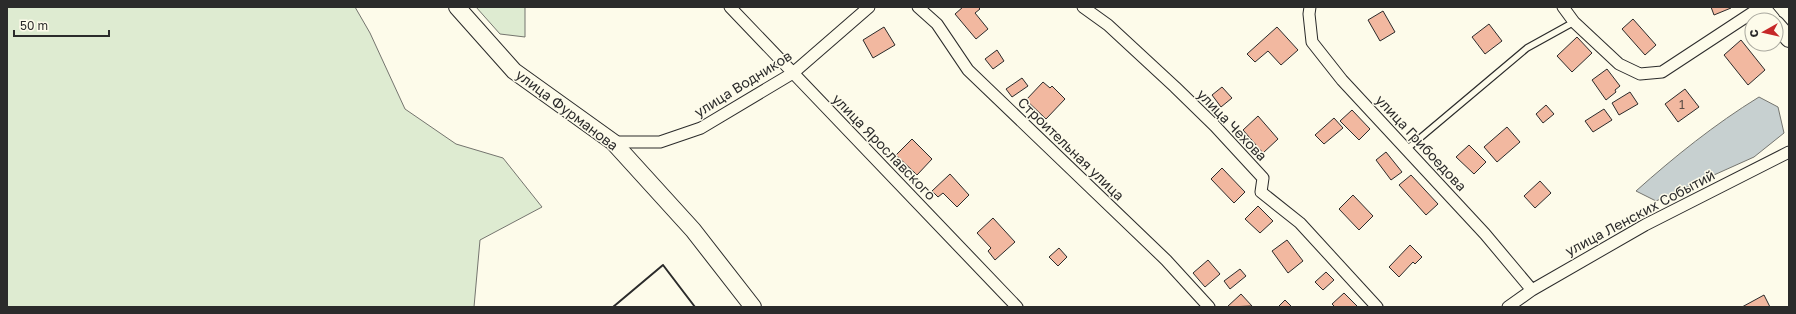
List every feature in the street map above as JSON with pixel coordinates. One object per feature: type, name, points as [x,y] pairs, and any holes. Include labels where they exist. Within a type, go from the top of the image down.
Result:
[{"type":"main road","name":"улица Фурманова","points":[[457,7],[514,71],[613,142],[693,230],[753,307]]},
{"type":"street","name":"улица Ярославского","points":[[730,7],[1017,307]]},
{"type":"street","name":"улица Водников","points":[[613,142],[660,142],[701,128],[792,73],[869,7]]},
{"type":"street","name":"Строительная улица","points":[[918,7],[937,24],[968,70],[1166,260],[1209,307]]},
{"type":"street","name":"улица Чехова","points":[[1083,7],[1108,25],[1215,126],[1263,178],[1261,192],[1300,223],[1377,307]]},
{"type":"street","name":"улица Грибоедова","points":[[1310,7],[1309,14],[1312,42],[1342,80],[1485,234],[1532,290]]},
{"type":"street","points":[[1563,7],[1574,22],[1619,64],[1640,74],[1662,72],[1761,7]]},
{"type":"street","name":"улица Ленских Событий","points":[[1508,307],[1532,290],[1645,225],[1789,152]]},
{"type":"lane","points":[[1407,149],[1527,48],[1574,22]]},
{"type":"green space","points":[[7,7],[355,7],[370,33],[405,109],[456,144],[503,158],[542,207],[480,240],[474,307],[7,307]]},
{"type":"green space","points":[[476,7],[525,7],[525,37],[500,34]]},
{"type":"shaded area","points":[[1759,97],[1778,107],[1784,133],[1754,157],[1656,201],[1636,191],[1695,141]]},
{"type":"building","points":[[963,7],[978,7],[980,9],[975,13],[988,29],[976,39],[955,14]]},
{"type":"building","points":[[1711,7],[1730,7],[1731,8],[1714,15]]},
{"type":"building","points":[[1383,11],[1395,32],[1380,41],[1368,20]]},
{"type":"building","points":[[1633,19],[1656,45],[1645,55],[1622,29]]},
{"type":"building","points":[[1489,24],[1502,41],[1485,54],[1472,37]]},
{"type":"building","points":[[884,27],[895,45],[873,58],[863,40]]},
{"type":"building","points":[[1277,27],[1298,50],[1281,65],[1268,51],[1255,62],[1247,54]]},
{"type":"building","points":[[1577,37],[1592,53],[1572,72],[1557,56]]},
{"type":"building","points":[[1741,40],[1744,44],[1744,52],[1751,52],[1765,70],[1748,85],[1724,55]]},
{"type":"building","points":[[997,50],[1004,61],[993,69],[985,59]]},
{"type":"building","points":[[1607,69],[1620,86],[1615,90],[1616,92],[1606,100],[1592,80]]},
{"type":"building","points":[[1022,78],[1028,86],[1012,97],[1006,89]]},
{"type":"building","points":[[1043,82],[1050,88],[1052,86],[1065,99],[1046,119],[1026,100]]},
{"type":"building","points":[[1222,87],[1232,98],[1221,107],[1212,95]]},
{"type":"building","points":[[1685,89],[1699,107],[1678,122],[1665,104]]},
{"type":"building","points":[[1630,92],[1638,104],[1619,115],[1612,103]]},
{"type":"building","points":[[1546,105],[1554,114],[1543,123],[1536,114]]},
{"type":"building","points":[[1604,109],[1612,120],[1593,132],[1585,121]]},
{"type":"building","points":[[1352,110],[1370,129],[1359,140],[1340,121]]},
{"type":"building","points":[[1258,116],[1278,139],[1263,153],[1243,130]]},
{"type":"building","points":[[1334,118],[1343,128],[1324,144],[1315,135]]},
{"type":"building","points":[[1507,127],[1520,142],[1497,162],[1484,147]]},
{"type":"building","points":[[912,139],[932,159],[917,175],[896,155]]},
{"type":"building","points":[[1469,145],[1486,162],[1474,174],[1456,157]]},
{"type":"building","points":[[1386,152],[1402,172],[1391,180],[1376,160]]},
{"type":"building","points":[[1222,168],[1245,192],[1234,203],[1211,179]]},
{"type":"building","points":[[950,174],[969,195],[957,207],[943,193],[938,197],[932,191]]},
{"type":"building","points":[[1411,175],[1438,204],[1426,215],[1399,185]]},
{"type":"building","points":[[1540,181],[1551,193],[1535,208],[1524,196]]},
{"type":"building","points":[[1353,195],[1373,216],[1359,230],[1339,209]]},
{"type":"building","points":[[1258,206],[1273,221],[1260,233],[1245,219]]},
{"type":"building","points":[[993,218],[1015,242],[995,260],[988,251],[991,248],[977,233]]},
{"type":"building","points":[[1287,240],[1303,261],[1288,273],[1272,251]]},
{"type":"building","points":[[1410,245],[1422,257],[1415,264],[1413,262],[1399,277],[1389,267]]},
{"type":"building","points":[[1059,248],[1067,257],[1058,266],[1049,257]]},
{"type":"building","points":[[1208,260],[1220,274],[1205,287],[1193,273]]},
{"type":"building","points":[[1240,269],[1246,276],[1230,289],[1224,281]]},
{"type":"building","points":[[1326,272],[1334,280],[1323,290],[1315,282]]},
{"type":"building","points":[[1344,293],[1357,306],[1356,307],[1335,307],[1332,304]]},
{"type":"building","points":[[1241,294],[1252,306],[1227,307]]},
{"type":"building","points":[[1764,295],[1770,307],[1742,307]]},
{"type":"building","points":[[1285,300],[1292,307],[1278,307]]},
{"type":"wall","points":[[613,307],[663,265],[695,307]]}]
